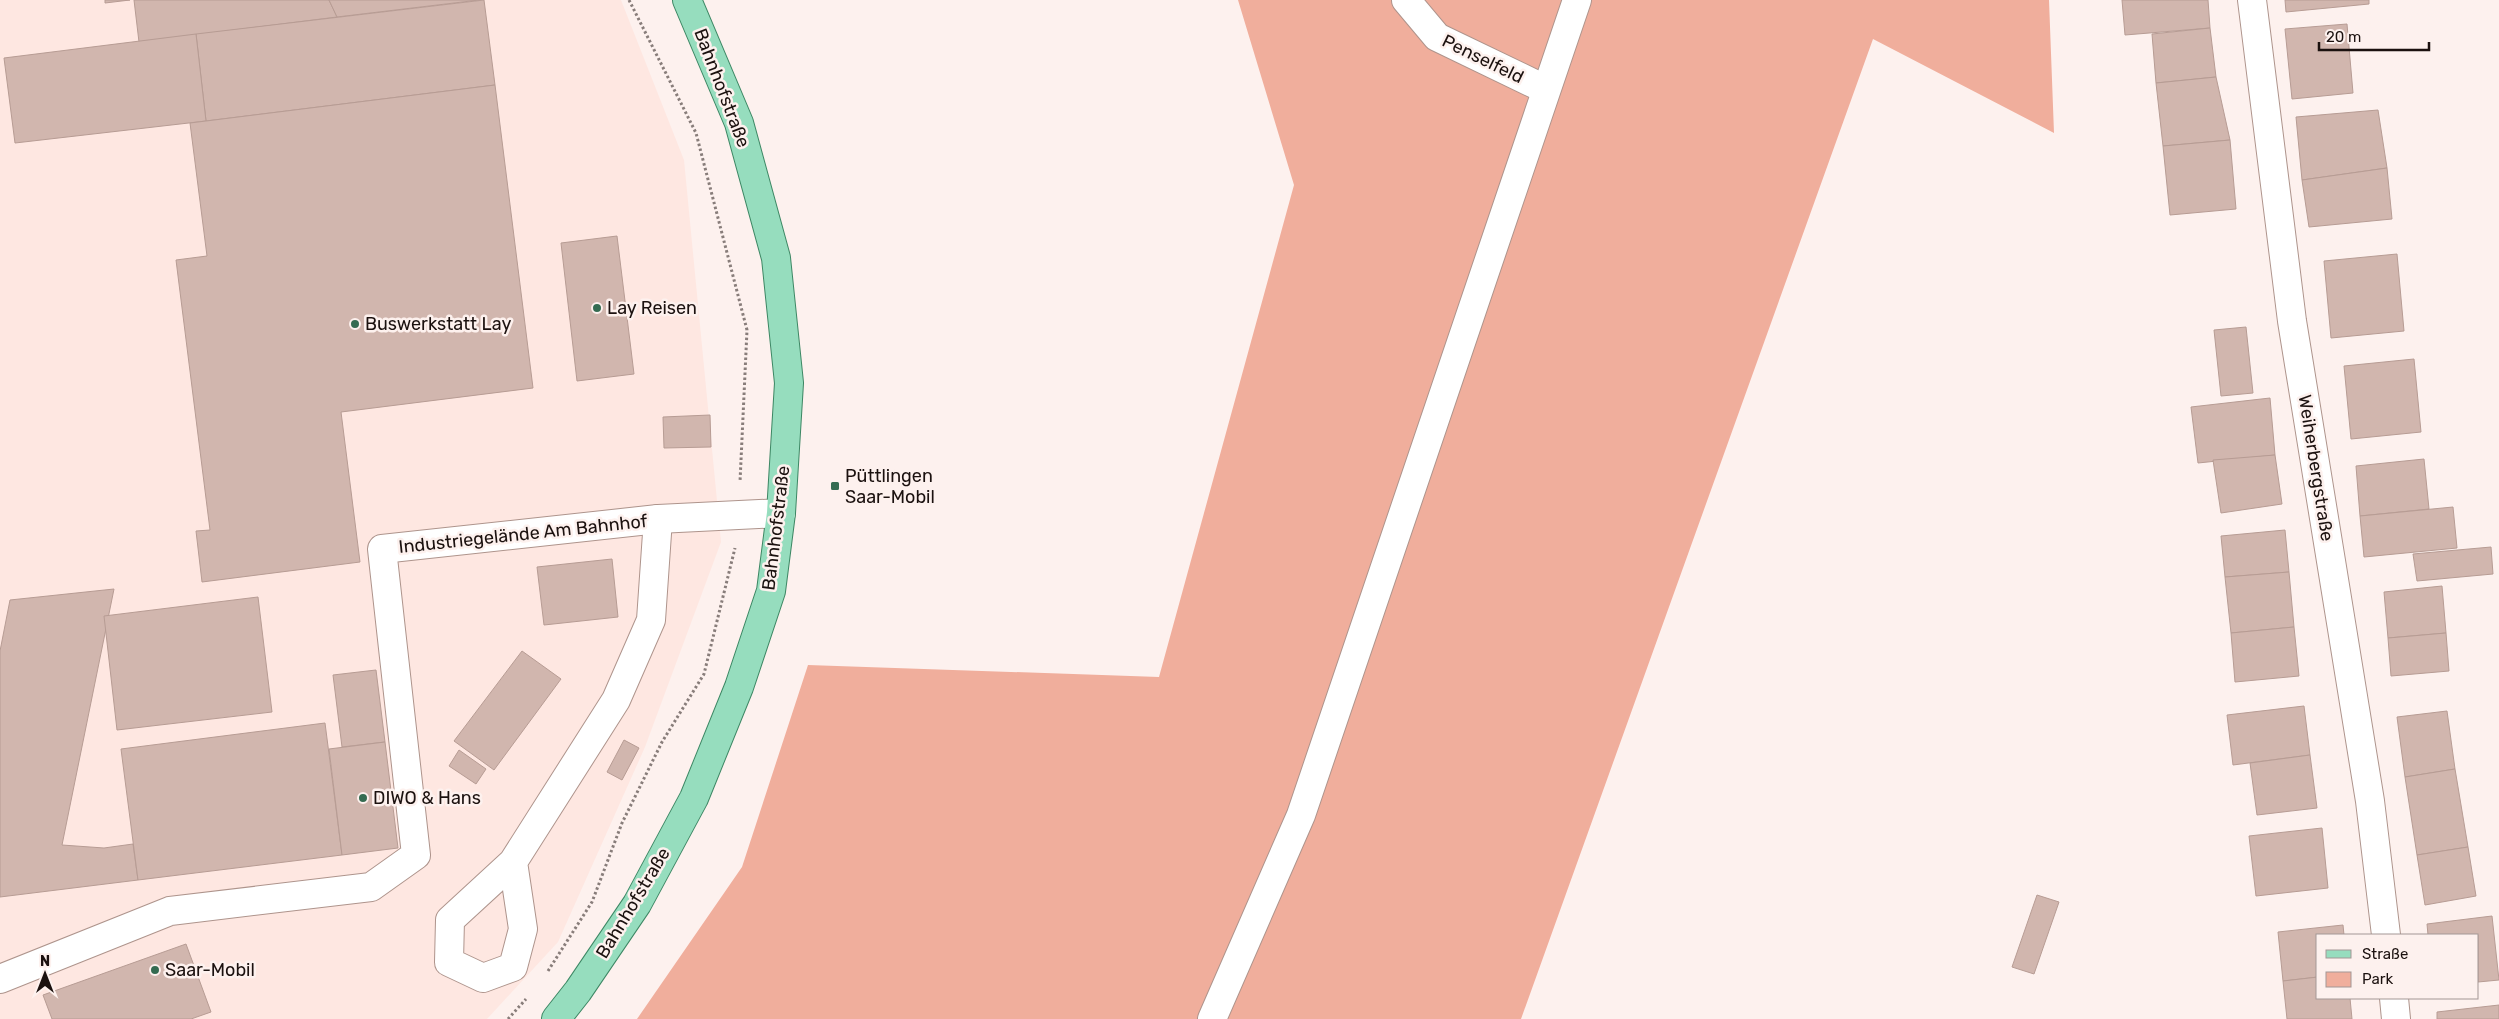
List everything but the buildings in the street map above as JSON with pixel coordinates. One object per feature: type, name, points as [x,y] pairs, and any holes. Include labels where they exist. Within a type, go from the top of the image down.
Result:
[{"type":"main road","name":"Bahnhofstraße","points":[[556,1019],[637,904],[694,798],[739,687],[771,590],[782,513],[790,383],[776,258],[739,123],[687,0]]},
{"type":"street","name":"Penselfeld","points":[[1406,0],[1438,37],[1545,89]]},
{"type":"street","points":[[1212,1019],[1301,815],[1545,89],[1577,0]]},
{"type":"street","name":"Weiherbergstraße","points":[[2252,0],[2292,321],[2370,801],[2386,934]]},
{"type":"street","name":"Industriegelände Am Bahnhof","points":[[0,979],[170,911],[372,887],[416,855],[382,550],[658,520],[739,513],[782,513]]},
{"type":"street","points":[[513,862],[616,700],[651,620],[658,520]]},
{"type":"street","points":[[2394,999],[2396,1019]]},
{"type":"path","points":[[547,973],[592,902],[622,823],[662,742],[704,674],[734,559],[739,513],[747,330],[696,133],[630,0]]},
{"type":"path","points":[[508,1019],[531,994]]},
{"type":"shaded area","points":[[0,0],[621,0],[684,160],[721,542],[645,747],[558,942],[487,1019],[0,1019]]},
{"type":"green space","points":[[1238,0],[2049,0],[2054,133],[1873,39],[1521,1019],[637,1019],[742,867],[808,665],[1159,677],[1294,185]]},
{"type":"place","name":"Lay Reisen","points":[[597,308]]},
{"type":"place","name":"Buswerkstatt Lay","points":[[355,324]]},
{"type":"place","name":"Püttlingen Saar-Mobil","points":[[835,486]]},
{"type":"place","name":"DIWO & Hans","points":[[363,798]]},
{"type":"place","name":"Saar-Mobil","points":[[155,970]]}]
